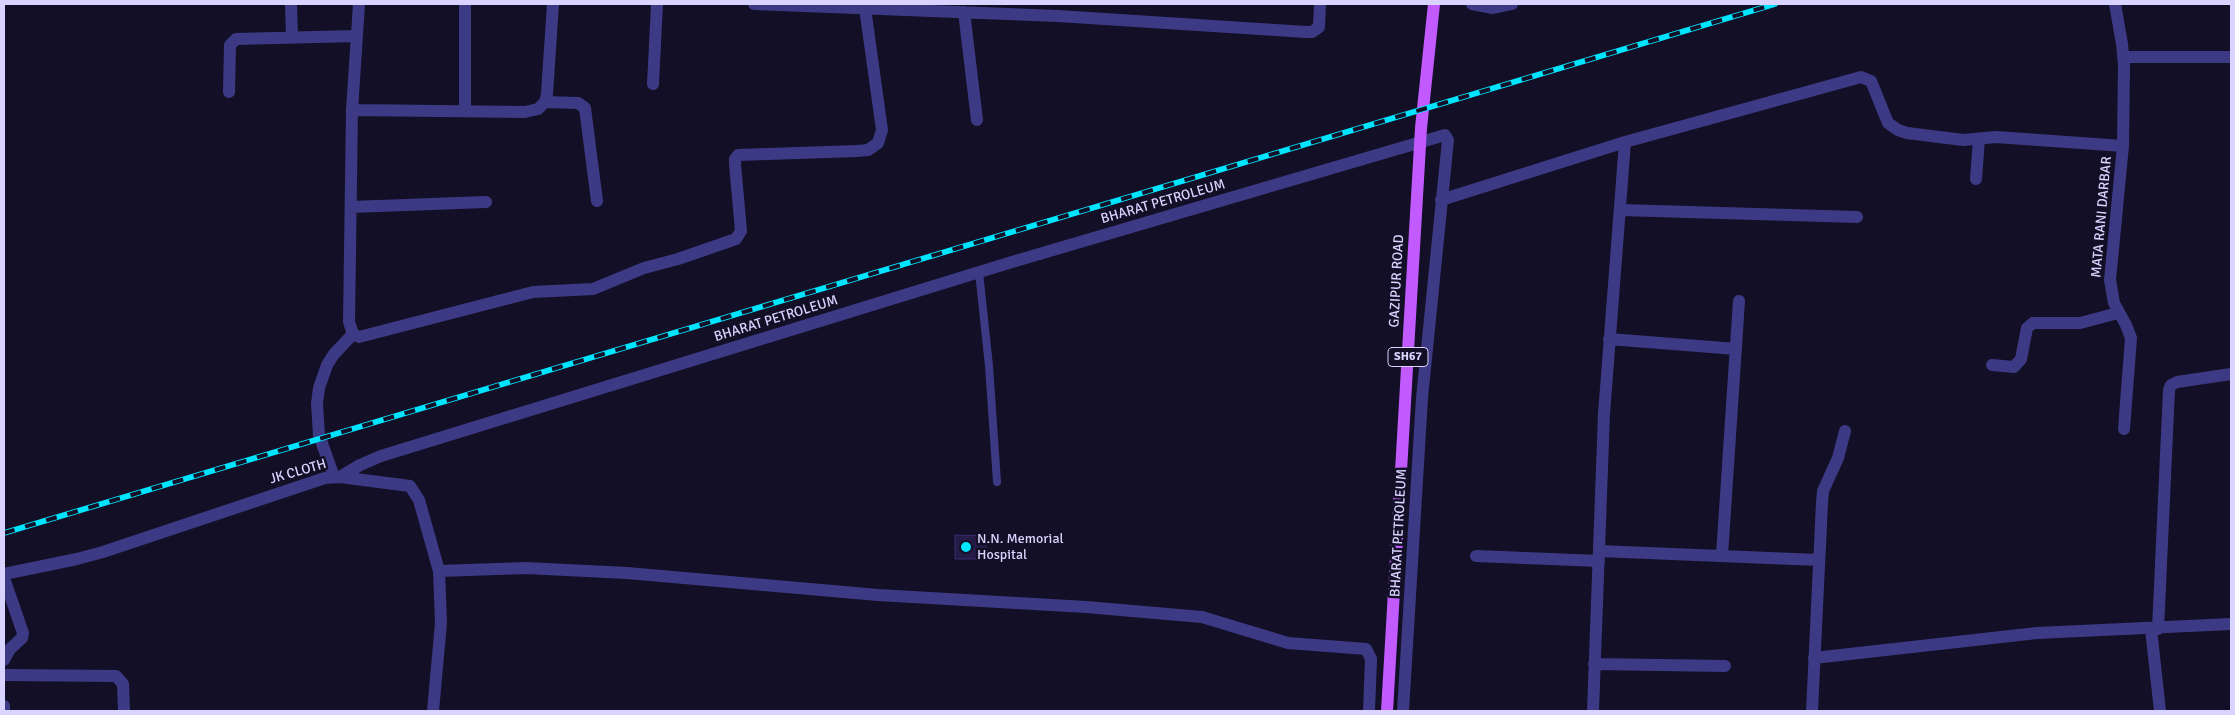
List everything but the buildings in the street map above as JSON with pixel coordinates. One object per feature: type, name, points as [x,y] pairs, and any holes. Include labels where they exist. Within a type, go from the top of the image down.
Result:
[{"type":"main road","name":"GAZIPUR ROAD","points":[[1387,711],[1422,128],[1434,4]]},
{"type":"street","points":[[291,4],[292,37]]},
{"type":"street","points":[[359,4],[352,110],[349,322],[356,337],[364,337],[533,292],[593,289],[644,268],[678,259],[736,239],[741,231],[735,164],[738,154],[857,151],[868,150],[878,143],[882,130],[865,8]]},
{"type":"street","points":[[465,4],[465,111]]},
{"type":"street","points":[[352,110],[525,112],[538,109],[545,102],[547,94],[553,4]]},
{"type":"street","points":[[653,84],[657,4]]},
{"type":"street","points":[[754,4],[964,12],[1312,32],[1320,27],[1320,4]]},
{"type":"street","points":[[1472,4],[1493,8],[1512,4]]},
{"type":"street","name":"MATA RANI DARBAR","points":[[2115,4],[2123,57],[2123,146],[2110,280],[2118,313],[2126,325],[2131,338],[2124,429]]},
{"type":"street","points":[[964,12],[977,120]]},
{"type":"street","points":[[229,92],[229,50],[232,41],[241,38],[356,36]]},
{"type":"street","points":[[2123,57],[2231,57]]},
{"type":"street","points":[[1441,200],[1625,142],[1861,77],[1871,81],[1888,123],[1898,130],[1963,140],[1996,138],[2123,146]]},
{"type":"street","points":[[545,102],[578,103],[585,108],[597,202]]},
{"type":"street","name":"BHARAT PETROLEUM","points":[[337,477],[360,464],[381,456],[979,272],[1445,135],[1448,140],[1422,398],[1403,711]]},
{"type":"street","points":[[1976,179],[1978,139]]},
{"type":"street","points":[[1593,711],[1604,414],[1625,142]]},
{"type":"street","points":[[351,207],[486,202]]},
{"type":"street","points":[[1621,210],[1857,217]]},
{"type":"street","points":[[1722,555],[1738,301]]},
{"type":"street","points":[[1992,365],[2014,367],[2021,359],[2027,328],[2033,323],[2080,323],[2118,313]]},
{"type":"street","points":[[337,477],[319,435],[317,404],[327,365],[334,354],[353,334]]},
{"type":"street","points":[[1609,339],[1736,349]]},
{"type":"street","points":[[2160,711],[2154,629],[2169,390],[2171,385],[2177,382],[2231,374]]},
{"type":"street","points":[[1812,711],[1818,560],[1824,491],[1838,458],[1844,431]]},
{"type":"street","name":"JK CLOTH","points":[[4,574],[103,552],[306,484],[337,477],[410,486],[419,500],[439,571],[441,623],[433,711]]},
{"type":"street","points":[[1476,556],[1722,555],[1818,560]]},
{"type":"street","points":[[439,571],[526,568],[627,573],[878,595],[1086,607],[1202,618],[1288,643],[1366,649],[1371,659],[1368,711]]},
{"type":"street","points":[[4,578],[23,633],[22,638],[10,649],[4,660]]},
{"type":"street","points":[[1814,658],[2037,633],[2231,624]]},
{"type":"street","points":[[1594,664],[1725,666]]},
{"type":"street","points":[[4,675],[116,676],[123,684],[124,711]]},
{"type":"street","points":[[4,706],[4,711]]},
{"type":"lane","points":[[979,272],[989,366],[997,482]]},
{"type":"railway","points":[[4,533],[1775,4]]},
{"type":"place","name":"N.N. Memorial Hospital","points":[[966,547]]}]
